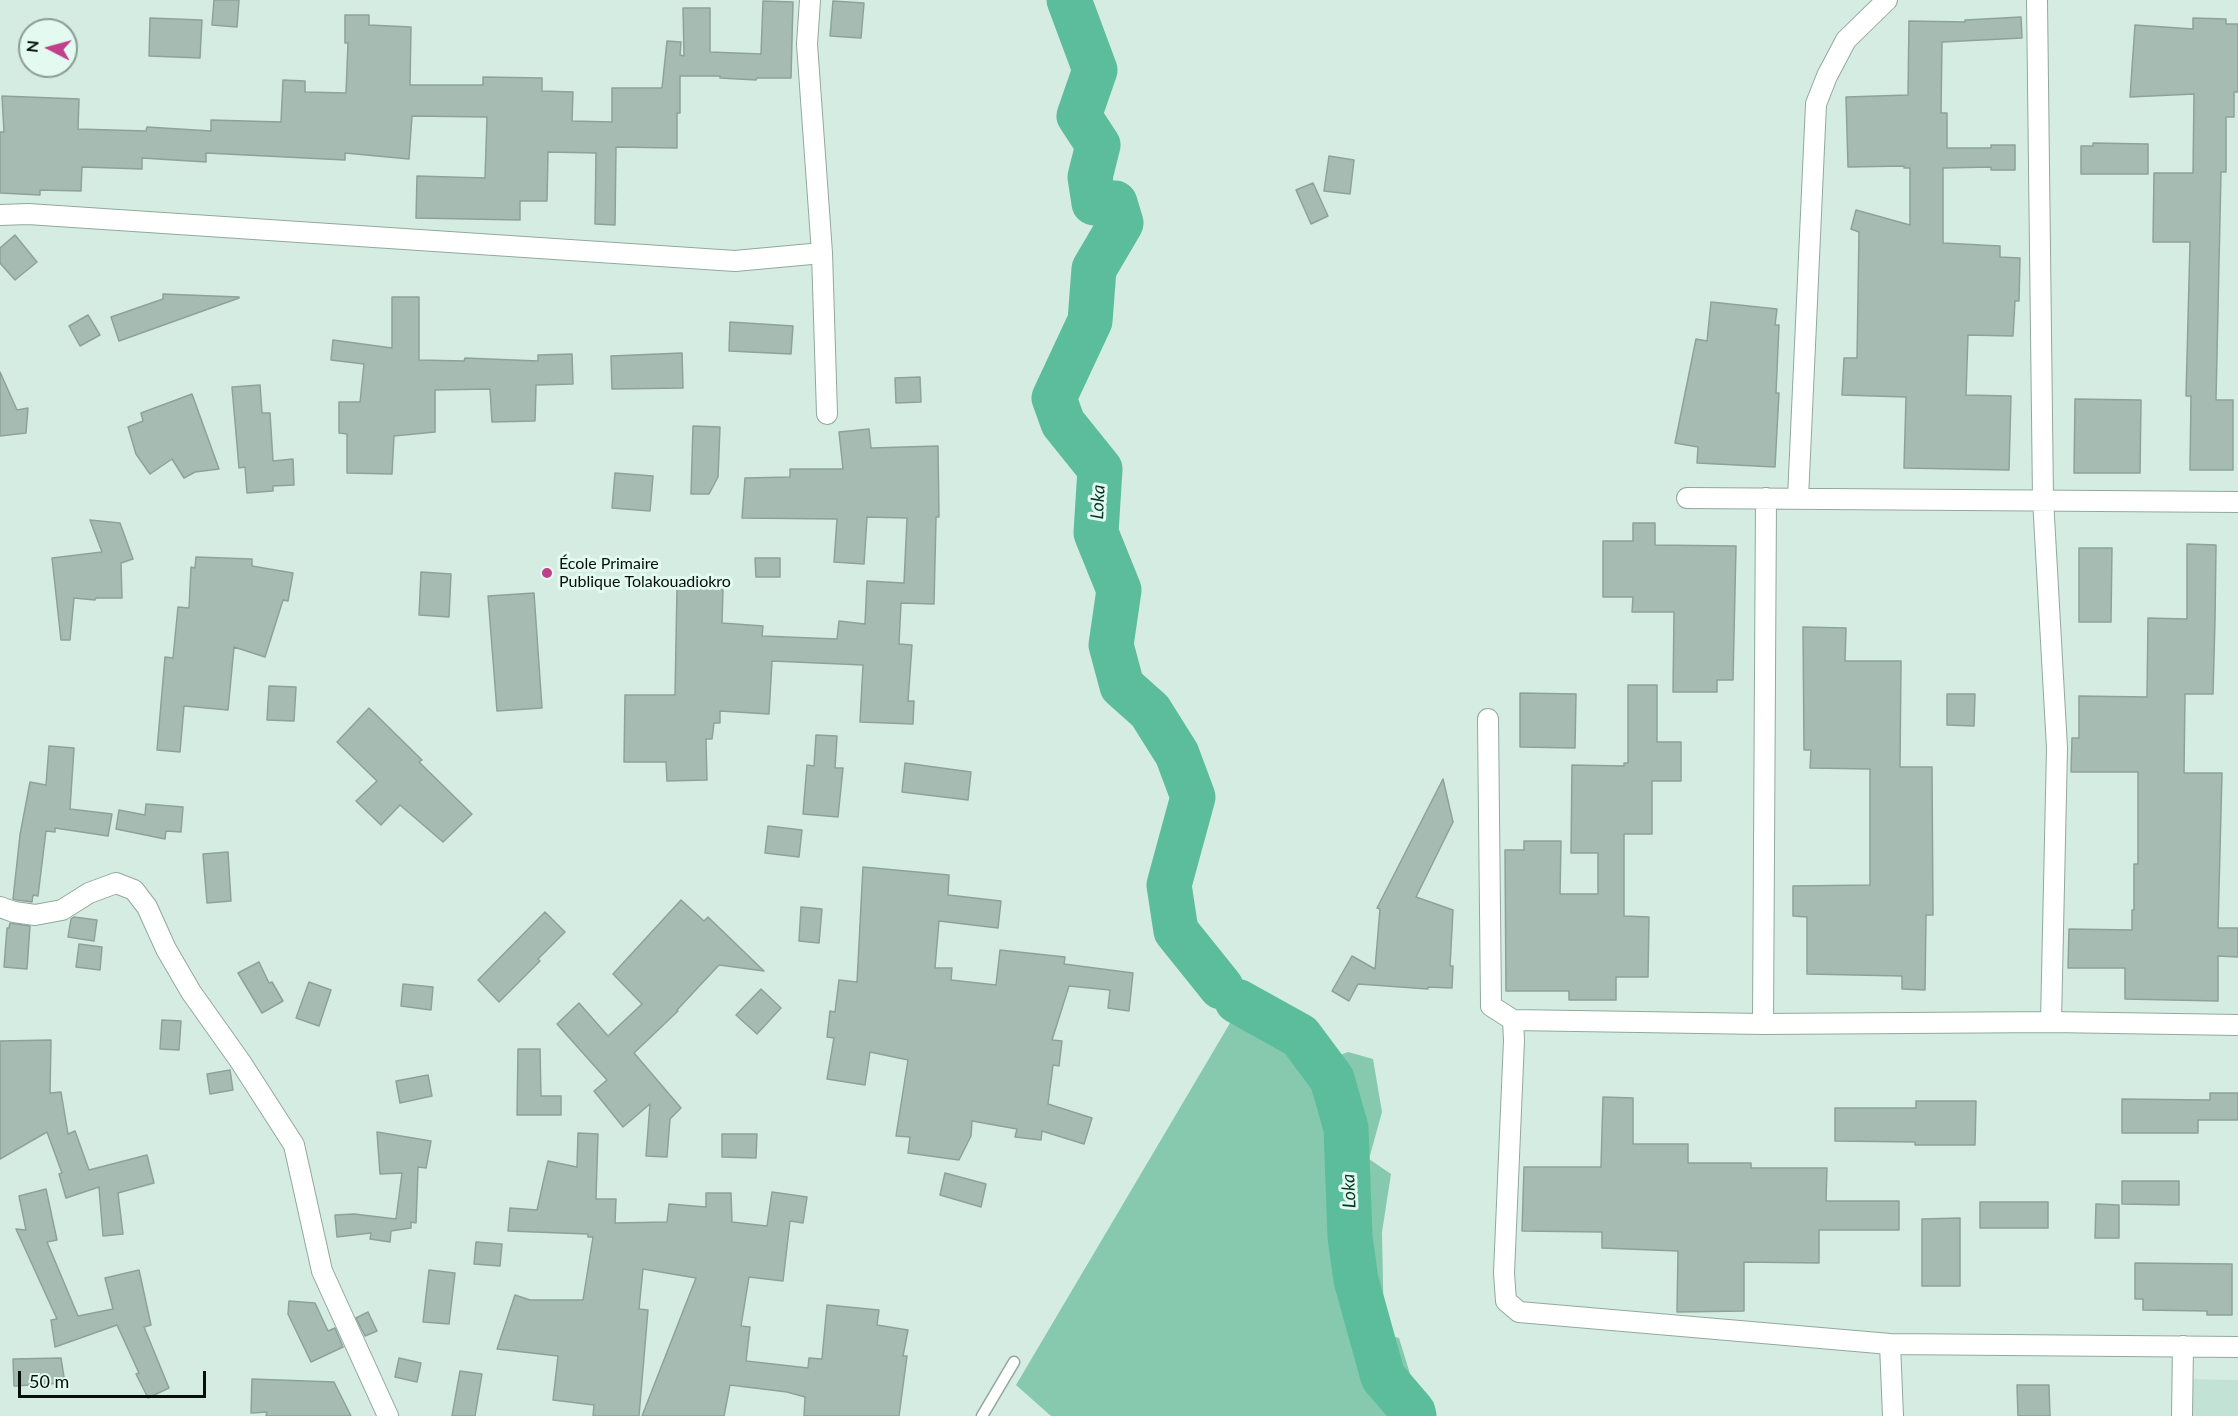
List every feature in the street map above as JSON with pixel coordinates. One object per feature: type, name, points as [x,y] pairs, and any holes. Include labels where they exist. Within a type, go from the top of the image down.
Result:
[{"type":"street","points":[[810,0],[807,44],[822,253],[827,414]]},
{"type":"street","points":[[1798,498],[1816,104],[1827,76],[1846,40],[1887,0]]},
{"type":"street","points":[[2037,0],[2043,499],[2057,748],[2051,1022]]},
{"type":"street","points":[[0,215],[28,214],[735,261],[822,253]]},
{"type":"street","points":[[1687,498],[2238,502]]},
{"type":"street","points":[[1763,1024],[1766,498]]},
{"type":"street","points":[[1488,719],[1491,1006],[1513,1020],[1763,1024],[2051,1022],[2238,1025]]},
{"type":"street","points":[[0,907],[35,915],[62,910],[89,893],[116,883],[134,890],[147,908],[166,949],[191,992],[240,1061],[294,1145],[322,1271],[388,1416]]},
{"type":"street","points":[[1513,1020],[1504,1273],[1506,1301],[1519,1312],[1890,1344],[2238,1347]]},
{"type":"street","points":[[1890,1344],[1893,1416]]},
{"type":"street","points":[[2182,1416],[2183,1346]]},
{"type":"lane","points":[[982,1416],[1014,1362]]},
{"type":"shaded area","points":[[2189,1379],[2238,1380],[2238,1416],[2188,1416]]},
{"type":"green space","points":[[1236,1013],[1276,1034],[1320,1063],[1348,1052],[1373,1059],[1382,1112],[1369,1159],[1391,1174],[1382,1232],[1384,1334],[1399,1338],[1423,1416],[1051,1416],[1016,1385]]},
{"type":"building","points":[[214,0],[239,0],[237,27],[212,25]]},
{"type":"building","points":[[763,1],[793,2],[791,78],[757,78],[756,80],[720,78],[720,76],[680,76],[677,148],[616,147],[615,225],[595,224],[596,153],[548,152],[547,201],[520,201],[520,220],[416,218],[417,176],[485,178],[487,117],[412,116],[409,159],[345,153],[345,160],[206,153],[206,162],[142,158],[142,169],[82,167],[81,191],[40,190],[40,195],[0,193],[0,132],[4,132],[2,96],[79,99],[78,129],[146,131],[147,127],[211,131],[211,120],[281,122],[283,80],[305,81],[305,92],[346,93],[348,43],[345,43],[345,15],[369,15],[369,25],[411,27],[410,85],[483,85],[483,77],[542,78],[542,91],[573,92],[572,121],[612,122],[612,88],[662,88],[667,41],[681,42],[680,55],[684,56],[683,8],[710,8],[710,52],[761,54]]},
{"type":"building","points":[[833,1],[864,3],[861,38],[830,36]]},
{"type":"building","points":[[2021,17],[2022,38],[1942,42],[1941,113],[1947,113],[1947,148],[1991,148],[1991,145],[2015,145],[2015,170],[1991,170],[1991,167],[1943,168],[1943,243],[2000,246],[2000,257],[2020,258],[2019,301],[2015,301],[2013,336],[1968,335],[1966,395],[2011,396],[2009,470],[1904,468],[1906,397],[1842,395],[1844,358],[1857,358],[1859,232],[1851,229],[1856,210],[1910,225],[1910,168],[1904,168],[1904,166],[1848,167],[1846,97],[1908,95],[1909,21],[1965,22],[1965,20]]},
{"type":"building","points":[[150,18],[202,20],[200,58],[149,56]]},
{"type":"building","points":[[2193,18],[2226,19],[2226,24],[2238,24],[2238,92],[2234,92],[2234,117],[2226,117],[2226,172],[2221,172],[2216,400],[2233,400],[2233,470],[2190,470],[2191,396],[2186,396],[2190,242],[2153,242],[2154,173],[2193,173],[2194,94],[2130,97],[2135,25],[2193,29]]},
{"type":"building","points":[[2093,143],[2148,144],[2148,174],[2081,174],[2081,146],[2093,146]]},
{"type":"building","points":[[1329,156],[1354,160],[1350,194],[1324,191]]},
{"type":"building","points":[[1313,183],[1328,216],[1311,224],[1296,190]]},
{"type":"building","points":[[15,235],[37,262],[15,280],[0,263],[0,248]]},
{"type":"building","points":[[163,294],[239,298],[119,341],[111,317],[163,299]]},
{"type":"building","points":[[392,297],[419,297],[419,360],[464,361],[465,358],[538,361],[538,355],[572,354],[573,384],[536,385],[535,421],[492,422],[490,389],[435,390],[435,432],[394,436],[392,474],[347,473],[347,434],[339,433],[339,402],[360,402],[364,364],[331,360],[333,340],[392,348]]},
{"type":"building","points":[[1711,302],[1777,309],[1775,325],[1779,325],[1776,393],[1779,393],[1775,467],[1697,463],[1698,447],[1675,443],[1696,339],[1707,341]]},
{"type":"building","points":[[88,315],[100,335],[80,346],[69,326]]},
{"type":"building","points":[[730,322],[793,326],[791,354],[729,351]]},
{"type":"building","points":[[682,353],[683,388],[612,389],[611,356]]},
{"type":"building","points":[[0,372],[17,410],[28,408],[26,433],[0,436]]},
{"type":"building","points":[[920,377],[921,402],[896,403],[895,378]]},
{"type":"building","points":[[260,385],[262,413],[270,413],[273,461],[293,459],[294,485],[273,486],[273,491],[247,493],[245,467],[239,468],[232,387]]},
{"type":"building","points":[[192,394],[219,469],[195,472],[184,478],[172,459],[150,474],[136,454],[128,427],[143,421],[141,413]]},
{"type":"building","points":[[2075,399],[2141,400],[2140,473],[2074,473]]},
{"type":"building","points":[[693,426],[720,427],[718,477],[709,494],[691,494]]},
{"type":"building","points":[[869,429],[871,448],[938,446],[939,517],[936,517],[934,604],[901,603],[899,644],[912,645],[908,701],[914,701],[913,724],[860,722],[863,665],[772,661],[769,714],[720,711],[720,723],[714,723],[712,739],[706,739],[707,780],[667,781],[666,762],[624,762],[625,695],[675,695],[677,588],[723,589],[722,623],[763,626],[762,636],[837,639],[839,621],[865,624],[867,581],[904,583],[907,518],[867,517],[864,564],[834,562],[837,519],[742,518],[745,478],[790,477],[790,469],[843,469],[839,432]]},
{"type":"building","points":[[615,473],[653,476],[650,511],[612,508]]},
{"type":"building","points":[[90,520],[120,523],[133,559],[121,563],[122,598],[96,598],[95,600],[74,598],[70,640],[61,640],[52,558],[102,552]]},
{"type":"building","points":[[1633,523],[1655,523],[1655,545],[1736,546],[1733,680],[1717,680],[1717,692],[1673,692],[1674,612],[1632,612],[1633,597],[1603,597],[1603,541],[1633,541]]},
{"type":"building","points":[[2187,544],[2216,545],[2213,694],[2185,694],[2184,773],[2222,773],[2218,928],[2238,928],[2238,957],[2218,956],[2218,1001],[2125,999],[2125,968],[2068,968],[2069,929],[2132,930],[2134,864],[2138,864],[2138,772],[2071,772],[2072,738],[2079,738],[2079,696],[2147,697],[2148,618],[2187,619]]},
{"type":"building","points":[[2079,548],[2112,548],[2111,622],[2079,622]]},
{"type":"building","points":[[196,557],[252,559],[252,566],[293,573],[288,601],[283,600],[265,657],[234,647],[228,710],[184,706],[180,752],[157,750],[165,657],[173,658],[178,607],[189,608],[191,567],[195,568]]},
{"type":"building","points":[[755,558],[780,558],[780,577],[756,577]]},
{"type":"building","points":[[421,572],[451,574],[449,617],[419,615]]},
{"type":"building","points":[[534,593],[542,708],[497,711],[488,596]]},
{"type":"building","points":[[1803,627],[1846,628],[1845,661],[1901,661],[1900,767],[1932,767],[1933,915],[1926,915],[1925,990],[1902,989],[1902,976],[1807,974],[1807,917],[1793,916],[1793,886],[1870,885],[1870,769],[1810,768],[1811,750],[1804,750]]},
{"type":"building","points":[[1628,685],[1657,685],[1657,742],[1681,742],[1681,781],[1652,781],[1652,834],[1624,834],[1624,916],[1649,917],[1648,977],[1616,977],[1616,1000],[1569,1000],[1569,991],[1506,991],[1505,850],[1524,850],[1524,841],[1561,841],[1560,894],[1598,894],[1598,853],[1571,853],[1572,765],[1624,766],[1624,763],[1628,763]]},
{"type":"building","points":[[269,686],[296,687],[294,721],[267,720]]},
{"type":"building","points":[[1520,693],[1576,694],[1575,748],[1520,747]]},
{"type":"building","points":[[1947,694],[1975,694],[1974,726],[1947,725]]},
{"type":"building","points":[[369,708],[472,814],[443,842],[400,805],[381,825],[356,801],[377,781],[337,742]]},
{"type":"building","points":[[816,735],[837,736],[835,768],[843,768],[838,817],[803,814],[807,765],[814,766]]},
{"type":"building","points":[[49,746],[74,748],[70,809],[112,814],[108,836],[55,828],[55,832],[46,831],[38,896],[33,895],[32,902],[17,900],[13,899],[20,835],[30,782],[46,785]]},
{"type":"building","points":[[905,763],[971,772],[968,800],[902,792]]},
{"type":"building","points":[[1443,779],[1453,822],[1416,897],[1453,910],[1450,966],[1453,966],[1452,988],[1428,987],[1428,989],[1358,984],[1349,1001],[1332,991],[1352,956],[1375,969],[1380,909],[1377,908]]},
{"type":"building","points":[[146,804],[183,807],[181,832],[166,831],[165,839],[116,829],[119,810],[145,815]]},
{"type":"building","points":[[768,826],[802,830],[799,857],[765,853]]},
{"type":"building","points":[[228,852],[231,901],[207,903],[203,854]]},
{"type":"building","points":[[863,867],[949,875],[948,895],[1001,901],[998,928],[939,921],[935,968],[952,968],[951,980],[996,985],[1000,950],[1065,957],[1064,964],[1133,973],[1129,1011],[1108,1008],[1110,990],[1069,986],[1052,1040],[1062,1041],[1059,1066],[1053,1065],[1048,1104],[1092,1118],[1084,1144],[1042,1131],[1041,1140],[1015,1137],[1017,1129],[972,1121],[971,1136],[959,1160],[908,1153],[910,1137],[896,1136],[908,1060],[870,1052],[865,1085],[827,1079],[834,1038],[827,1037],[830,1011],[835,1012],[839,980],[857,982]]},
{"type":"building","points":[[681,900],[704,921],[708,917],[764,971],[719,965],[678,1011],[634,1053],[681,1108],[670,1119],[667,1157],[646,1156],[650,1104],[623,1127],[594,1091],[607,1080],[557,1024],[579,1003],[608,1036],[642,1004],[613,974]]},
{"type":"building","points":[[801,907],[822,909],[819,943],[799,941]]},
{"type":"building","points":[[545,912],[565,932],[499,1002],[478,980]]},
{"type":"building","points":[[74,917],[97,920],[94,941],[68,937],[71,919]]},
{"type":"building","points":[[10,923],[30,926],[27,969],[4,967],[7,928]]},
{"type":"building","points":[[79,944],[102,947],[100,970],[76,967]]},
{"type":"building","points":[[259,962],[269,983],[272,982],[283,1001],[262,1013],[238,973]]},
{"type":"building","points":[[309,982],[331,990],[319,1026],[296,1018]]},
{"type":"building","points":[[403,984],[433,987],[431,1010],[401,1006]]},
{"type":"building","points":[[761,989],[781,1008],[757,1034],[736,1015]]},
{"type":"building","points":[[162,1020],[181,1021],[179,1050],[160,1049]]},
{"type":"building","points":[[51,1040],[50,1093],[61,1092],[68,1134],[75,1131],[89,1170],[147,1155],[154,1183],[118,1193],[123,1234],[103,1236],[99,1187],[66,1198],[59,1174],[62,1173],[47,1132],[0,1159],[0,1041]]},
{"type":"building","points":[[518,1049],[540,1049],[541,1096],[561,1096],[561,1115],[517,1115]]},
{"type":"building","points":[[230,1070],[233,1090],[210,1094],[207,1074]]},
{"type":"building","points":[[428,1075],[432,1096],[400,1103],[396,1081]]},
{"type":"building","points":[[2210,1093],[2238,1093],[2238,1120],[2198,1120],[2198,1133],[2122,1133],[2122,1099],[2210,1100]]},
{"type":"building","points":[[1603,1097],[1633,1098],[1633,1144],[1688,1144],[1688,1163],[1751,1163],[1751,1168],[1827,1168],[1826,1201],[1899,1201],[1899,1230],[1819,1230],[1819,1263],[1744,1262],[1744,1311],[1677,1312],[1678,1251],[1602,1248],[1602,1232],[1522,1231],[1524,1167],[1601,1167]]},
{"type":"building","points":[[1916,1101],[1976,1101],[1975,1145],[1835,1141],[1835,1108],[1916,1108]]},
{"type":"building","points":[[377,1132],[431,1141],[426,1168],[418,1167],[416,1223],[411,1222],[411,1228],[391,1231],[390,1242],[370,1239],[371,1233],[337,1237],[335,1215],[354,1214],[396,1219],[402,1173],[380,1174]]},
{"type":"building","points":[[578,1133],[598,1134],[596,1199],[616,1199],[615,1223],[667,1222],[669,1204],[706,1207],[706,1193],[731,1193],[732,1222],[767,1226],[772,1192],[807,1197],[803,1223],[790,1221],[783,1281],[749,1277],[741,1326],[750,1327],[746,1361],[808,1368],[809,1358],[822,1359],[827,1305],[879,1310],[877,1325],[908,1330],[903,1356],[907,1356],[899,1416],[804,1416],[805,1397],[787,1392],[730,1385],[724,1416],[642,1416],[696,1278],[643,1269],[639,1309],[648,1310],[639,1416],[593,1416],[594,1405],[553,1400],[558,1356],[497,1349],[515,1295],[530,1300],[583,1300],[593,1237],[588,1237],[588,1234],[508,1231],[510,1208],[537,1210],[548,1161],[577,1167]]},
{"type":"building","points":[[722,1134],[757,1134],[756,1158],[722,1157]]},
{"type":"building","points":[[945,1173],[986,1184],[981,1207],[940,1195]]},
{"type":"building","points":[[2122,1181],[2179,1181],[2179,1205],[2122,1204]]},
{"type":"building","points":[[46,1189],[57,1240],[47,1242],[78,1316],[113,1309],[105,1278],[139,1270],[151,1325],[144,1327],[169,1388],[148,1398],[117,1325],[55,1347],[51,1320],[57,1319],[16,1229],[26,1230],[19,1196]]},
{"type":"building","points":[[1980,1202],[2048,1202],[2048,1228],[1980,1228]]},
{"type":"building","points":[[2096,1204],[2119,1205],[2119,1238],[2095,1238]]},
{"type":"building","points":[[1960,1218],[1960,1286],[1922,1286],[1922,1219]]},
{"type":"building","points":[[476,1242],[502,1244],[500,1266],[474,1264]]},
{"type":"building","points":[[2135,1263],[2232,1264],[2232,1315],[2207,1315],[2207,1311],[2143,1310],[2143,1299],[2135,1299]]},
{"type":"building","points":[[429,1270],[455,1273],[449,1324],[423,1322]]},
{"type":"building","points":[[289,1301],[315,1303],[328,1331],[335,1328],[343,1347],[311,1362],[288,1314]]},
{"type":"building","points":[[368,1312],[377,1331],[365,1336],[356,1318]]},
{"type":"building","points":[[61,1358],[65,1383],[14,1386],[13,1359]]},
{"type":"building","points":[[399,1358],[421,1363],[417,1382],[395,1377]]},
{"type":"building","points":[[460,1371],[482,1374],[475,1416],[452,1416]]},
{"type":"building","points":[[252,1379],[334,1382],[351,1416],[266,1416],[267,1412],[251,1413]]},
{"type":"building","points":[[2017,1385],[2049,1385],[2050,1416],[2018,1416]]},
{"type":"waterway","name":"Loka","points":[[1069,0],[1095,70],[1079,116],[1098,145],[1090,177],[1094,203],[1115,203],[1121,223],[1094,269],[1090,321],[1054,398],[1063,423],[1100,469],[1096,533],[1119,590],[1111,645],[1122,686],[1150,711],[1177,754],[1193,797],[1169,885],[1176,931],[1221,987]]},
{"type":"waterway","name":"Loka","points":[[1237,1001],[1300,1036],[1332,1079],[1346,1128],[1350,1237],[1356,1280],[1383,1377],[1414,1416]]},
{"type":"place","name":"École Primaire Publique Tolakouadiokro","points":[[547,573]]}]
